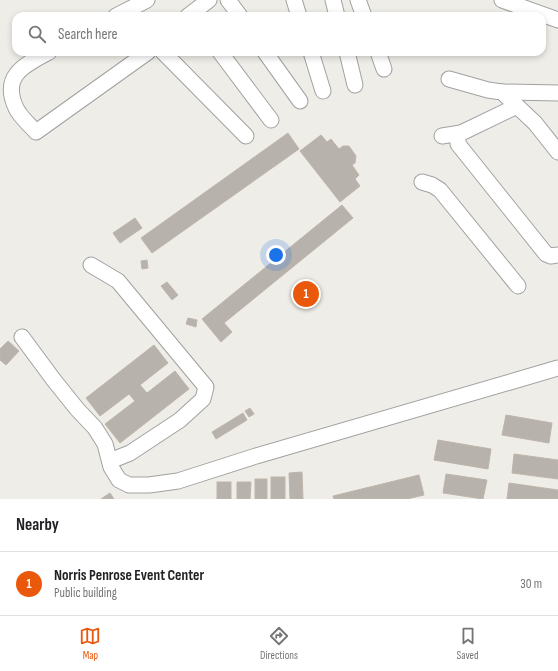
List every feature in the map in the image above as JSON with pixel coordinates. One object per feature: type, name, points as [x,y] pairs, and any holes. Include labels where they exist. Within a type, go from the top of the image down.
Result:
[{"type":"street","points":[[124,12],[146,0]]},
{"type":"street","points":[[195,12],[209,0]]},
{"type":"street","points":[[228,0],[237,12]]},
{"type":"street","points":[[294,0],[298,12]]},
{"type":"street","points":[[333,0],[336,12]]},
{"type":"street","points":[[358,0],[362,12]]},
{"type":"street","points":[[502,0],[536,12]]},
{"type":"street","points":[[546,16],[558,20]]},
{"type":"street","points":[[41,56],[25,64],[14,76],[11,90],[16,109],[36,132],[142,56]]},
{"type":"street","points":[[167,56],[246,136]]},
{"type":"street","points":[[223,56],[271,120]]},
{"type":"street","points":[[268,56],[300,101]]},
{"type":"street","points":[[312,56],[323,91]]},
{"type":"street","points":[[348,56],[355,85]]},
{"type":"street","points":[[379,56],[384,69]]},
{"type":"street","points":[[449,79],[488,90],[502,92],[558,93]]},
{"type":"street","points":[[502,92],[535,123],[558,152]]},
{"type":"street","points":[[442,136],[461,133],[517,106]]},
{"type":"street","points":[[461,133],[458,136],[458,144],[546,254],[551,256],[558,255]]},
{"type":"street","points":[[422,182],[432,185],[440,190],[518,286]]},
{"type":"street","points":[[91,265],[118,281],[206,387],[203,399],[180,420],[130,453],[110,461]]},
{"type":"street","points":[[22,337],[72,403],[95,428],[105,444],[111,467],[119,480],[129,485],[149,485],[178,481],[256,456],[558,368]]},
{"type":"building","points":[[288,133],[299,149],[152,253],[141,238]]},
{"type":"building","points":[[321,135],[327,142],[331,139],[339,149],[343,146],[349,146],[356,156],[355,163],[352,165],[359,175],[355,179],[360,186],[340,202],[300,151]]},
{"type":"building","points":[[342,205],[353,218],[224,323],[232,332],[221,342],[202,319]]},
{"type":"building","points":[[135,218],[142,228],[120,243],[113,233]]},
{"type":"building","points":[[147,260],[148,268],[142,269],[141,261]]},
{"type":"building","points":[[167,282],[178,295],[172,300],[161,286]]},
{"type":"building","points":[[188,318],[197,320],[196,327],[186,324]]},
{"type":"building","points":[[8,341],[19,351],[6,365],[0,360],[0,349]]},
{"type":"building","points":[[154,345],[168,363],[140,385],[147,393],[175,371],[189,389],[120,443],[105,424],[135,401],[129,394],[100,416],[86,398]]},
{"type":"building","points":[[250,408],[254,414],[249,417],[245,411]]},
{"type":"building","points":[[243,413],[247,420],[216,439],[212,432]]},
{"type":"building","points":[[506,415],[552,423],[549,443],[502,435]]},
{"type":"building","points":[[438,440],[491,449],[488,469],[434,460]]},
{"type":"building","points":[[514,454],[558,460],[558,479],[512,473]]},
{"type":"building","points":[[302,472],[303,499],[290,499],[289,473]]},
{"type":"building","points":[[446,474],[487,480],[483,499],[443,493]]},
{"type":"building","points":[[419,475],[424,495],[407,499],[334,499],[333,496]]},
{"type":"building","points":[[271,477],[285,477],[285,499],[271,499]]},
{"type":"building","points":[[255,479],[267,479],[267,499],[255,499]]},
{"type":"building","points":[[217,482],[231,482],[231,499],[217,499]]},
{"type":"building","points":[[237,482],[251,482],[250,499],[237,499]]},
{"type":"building","points":[[509,483],[558,490],[558,499],[507,499]]},
{"type":"building","points":[[110,493],[114,499],[101,499]]},
{"type":"place","name":"Norris Penrose Event Center","points":[[306,294]]}]
